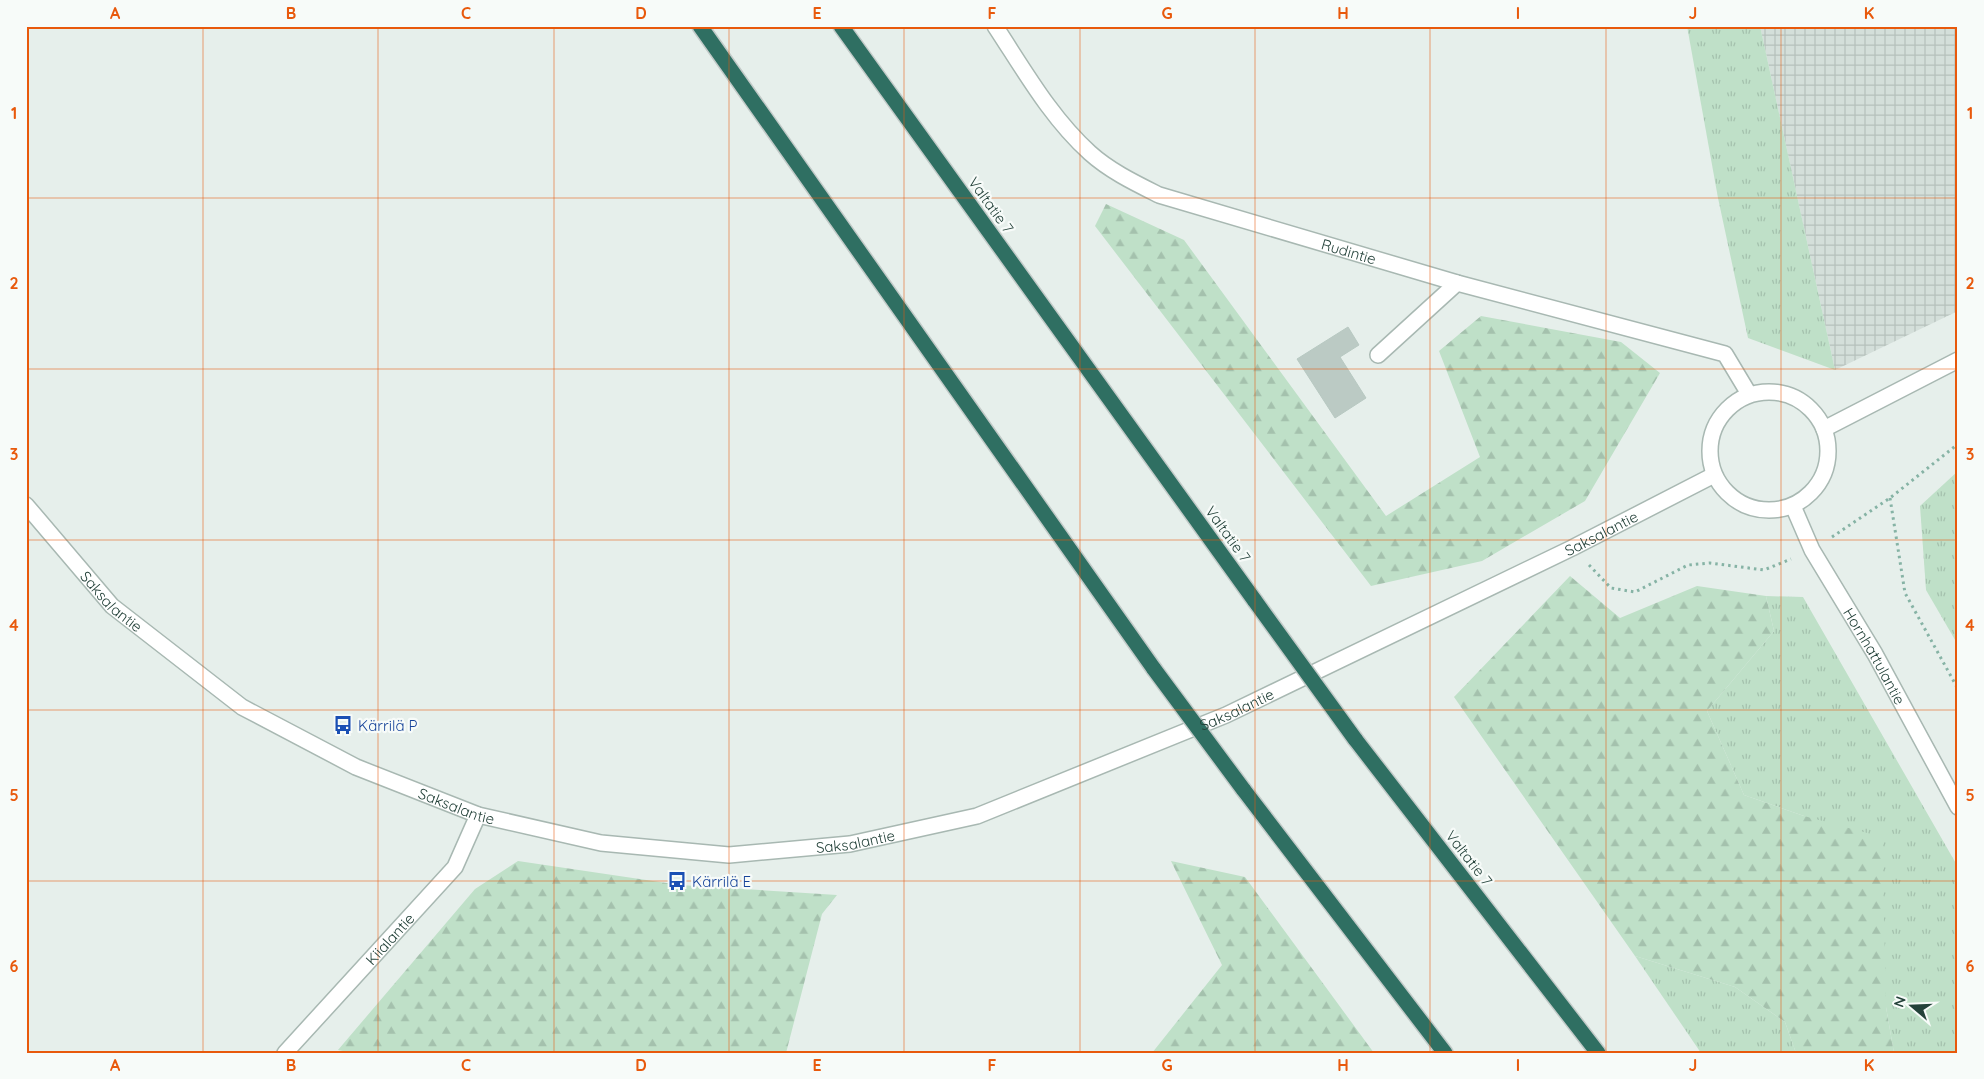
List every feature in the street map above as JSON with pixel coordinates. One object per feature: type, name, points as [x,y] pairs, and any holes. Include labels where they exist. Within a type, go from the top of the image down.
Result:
[{"type":"highway","points":[[700,26],[1154,669],[1243,789],[1445,1053]]},
{"type":"highway","name":"Valtatie 7","points":[[841,26],[1355,739],[1598,1053]]},
{"type":"street","name":"Rudintie","points":[[995,26],[1058,119],[1090,153],[1120,175],[1159,195],[1457,283],[1725,354],[1749,394]]},
{"type":"street","points":[[1378,355],[1457,283]]},
{"type":"street","points":[[1824,429],[1958,360]]},
{"type":"street","points":[[1768,391],[1788,394],[1805,403],[1818,418],[1824,429],[1829,452],[1826,469],[1819,484],[1807,497],[1793,506],[1775,510],[1756,510],[1739,503],[1725,491],[1714,475],[1710,456],[1711,437],[1719,419],[1732,404],[1749,394],[1768,391]]},
{"type":"street","name":"Saksalantie","points":[[26,505],[112,606],[242,707],[356,767],[478,815],[601,843],[729,854],[850,844],[977,816],[1226,715],[1572,548],[1714,475]]},
{"type":"street","name":"Hornhattulantie","points":[[1793,506],[1812,550],[1875,654],[1958,808]]},
{"type":"street","name":"Kiialantie","points":[[285,1053],[454,867],[478,815]]},
{"type":"path","points":[[1572,548],[1612,588],[1635,592],[1688,565],[1710,563],[1764,570],[1812,550],[1890,498],[1958,444]]},
{"type":"path","points":[[1890,498],[1905,593],[1958,689]]},
{"type":"shaded area","points":[[1760,26],[1958,26],[1958,311],[1835,370]]},
{"type":"green space","points":[[1687,26],[1760,26],[1835,370],[1748,338],[1718,198]]},
{"type":"green space","points":[[1106,204],[1184,240],[1386,516],[1480,457],[1439,351],[1481,316],[1621,342],[1660,373],[1585,501],[1482,561],[1371,586],[1095,226]]},
{"type":"green space","points":[[1958,471],[1958,645],[1926,590],[1920,506]]},
{"type":"green space","points":[[1570,576],[1620,618],[1697,586],[1766,596],[1774,631],[1707,711],[1744,795],[1804,816],[1882,837],[1886,1007],[1894,1053],[1796,1053],[1785,1022],[1735,987],[1635,956],[1454,697]]},
{"type":"green space","points":[[1766,596],[1803,597],[1958,867],[1958,1053],[1894,1053],[1886,1007],[1804,816],[1744,795],[1707,711],[1774,631]]},
{"type":"green space","points":[[518,861],[680,885],[837,895],[822,914],[786,1053],[352,1053],[338,1050],[475,889]]},
{"type":"green space","points":[[1171,861],[1245,877],[1374,1053],[1152,1053],[1222,965]]},
{"type":"green space","points":[[1635,956],[1735,987],[1785,1022],[1796,1053],[1701,1053]]},
{"type":"building","points":[[1348,327],[1359,345],[1340,357],[1366,398],[1335,418],[1297,359]]},
{"type":"place","name":"Kärrilä P","points":[[343,725]]},
{"type":"place","name":"Kärrilä E","points":[[677,881]]}]
